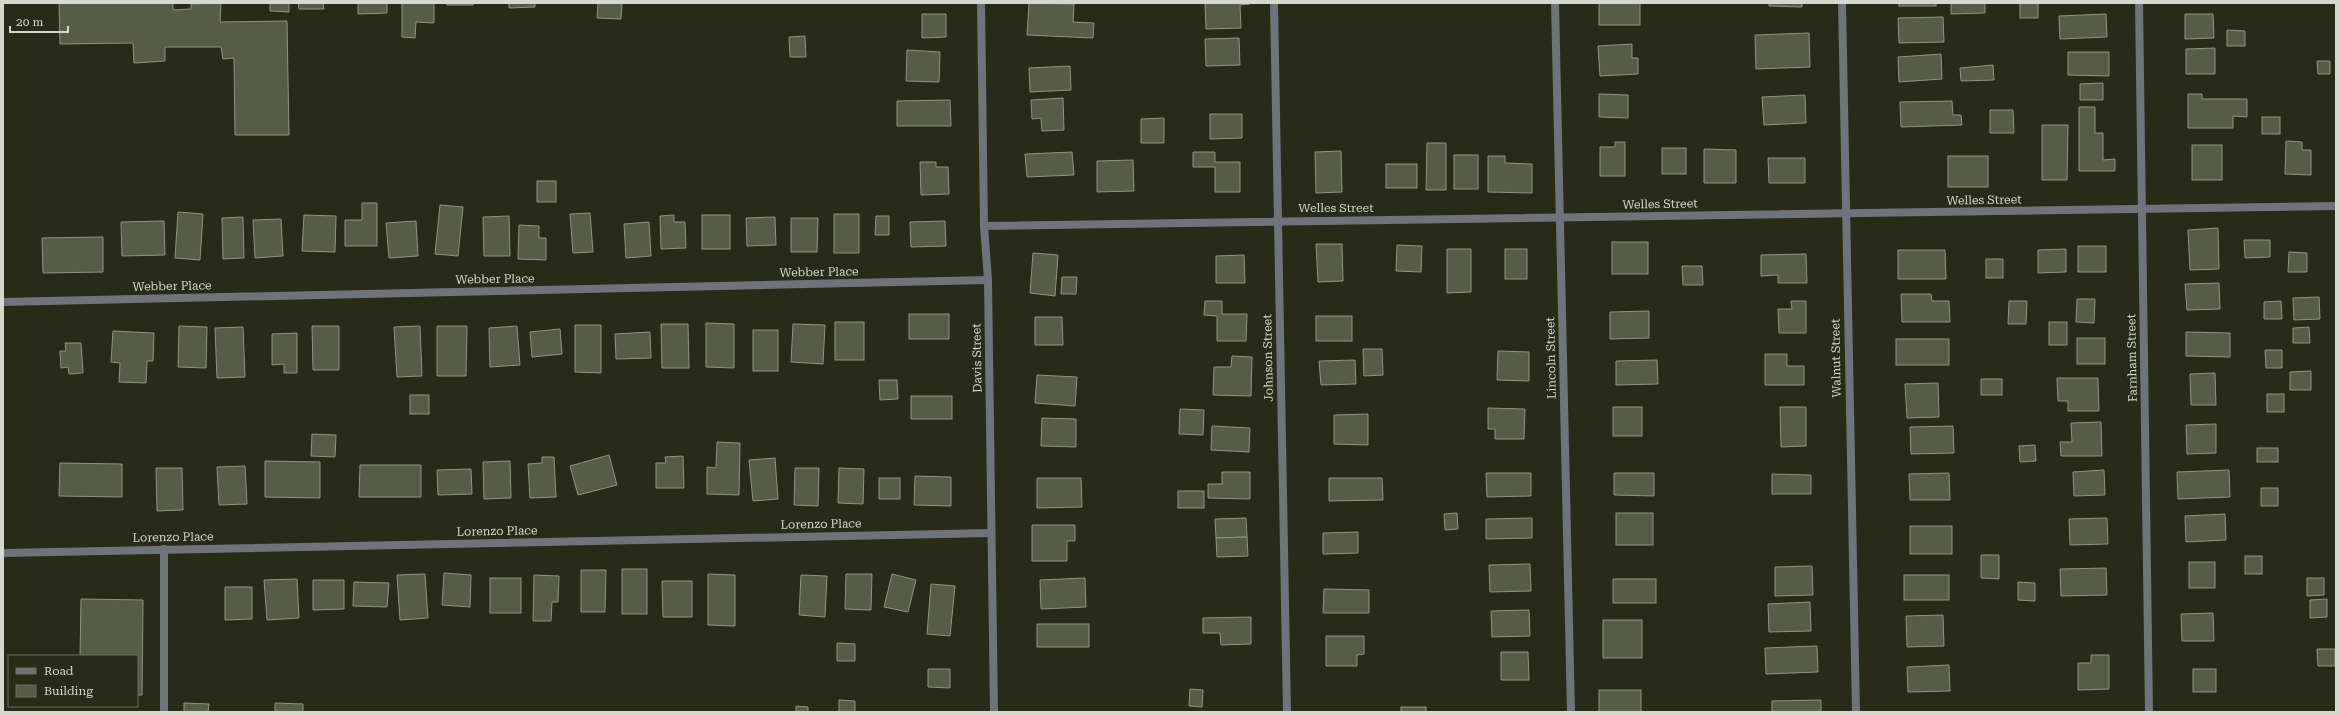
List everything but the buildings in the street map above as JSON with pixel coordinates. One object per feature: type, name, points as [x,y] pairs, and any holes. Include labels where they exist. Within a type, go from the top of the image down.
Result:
[{"type":"street","name":"Davis Street","points":[[981,3],[984,226],[988,280],[994,712]]},
{"type":"street","name":"Johnson Street","points":[[1274,3],[1287,712]]},
{"type":"street","name":"Lincoln Street","points":[[1555,3],[1571,712]]},
{"type":"street","name":"Walnut Street","points":[[1842,3],[1856,712]]},
{"type":"street","name":"Farnham Street","points":[[2139,3],[2149,712]]},
{"type":"street","name":"Welles Street","points":[[984,226],[1277,220],[1560,218],[2336,206]]},
{"type":"street","name":"Webber Place","points":[[3,302],[988,280]]},
{"type":"street","name":"Lorenzo Place","points":[[3,553],[991,533]]},
{"type":"street","points":[[164,549],[164,712]]}]
